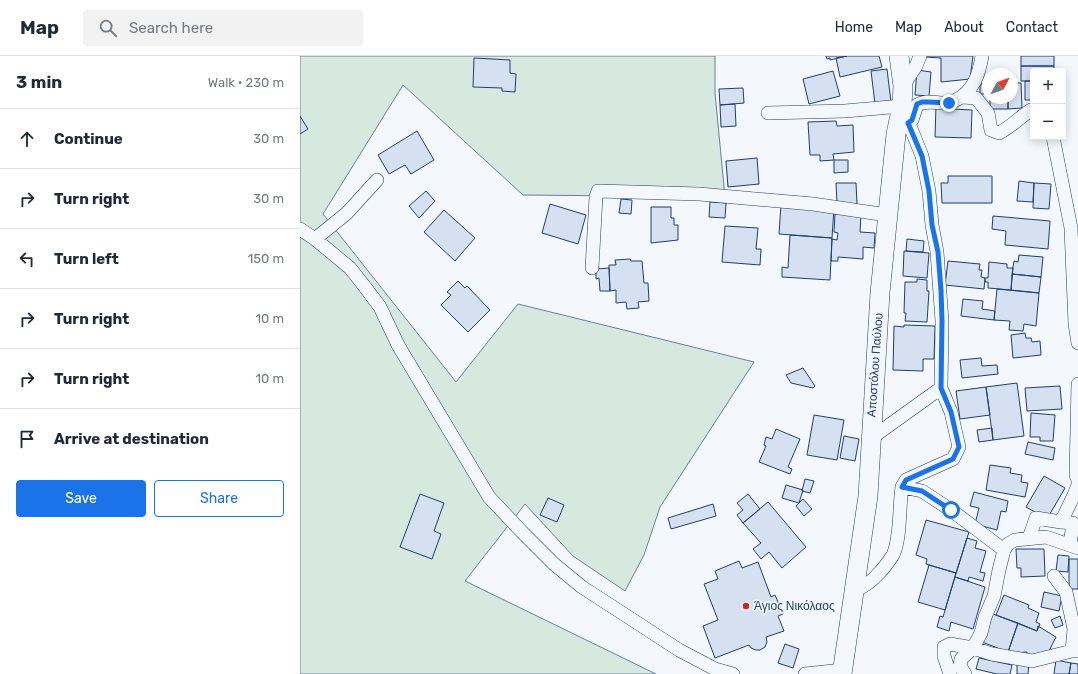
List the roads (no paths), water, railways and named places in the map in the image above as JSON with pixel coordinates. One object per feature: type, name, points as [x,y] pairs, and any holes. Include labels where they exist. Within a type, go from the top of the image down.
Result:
[{"type":"street","name":"Αποστόλου Παύλου","points":[[842,672],[868,496],[870,439],[880,293],[888,215],[902,121],[903,86],[899,56]]},
{"type":"street","points":[[903,86],[916,66],[920,56]]},
{"type":"street","points":[[768,113],[845,111],[902,121],[912,120],[917,104],[922,102],[949,103],[963,97],[975,82],[982,56]]},
{"type":"street","points":[[963,97],[976,98],[988,113],[991,130],[1000,133],[1008,129],[1030,111]]},
{"type":"street","points":[[855,590],[862,588],[876,576],[887,564],[893,554],[897,543],[902,487],[906,480],[953,459],[959,447],[951,412],[941,388],[942,321],[938,252],[932,225],[929,191],[922,156],[902,121]]},
{"type":"street","points":[[1054,140],[1071,228],[1074,324],[1078,343]]},
{"type":"street","points":[[315,239],[347,213],[377,180]]},
{"type":"street","points":[[592,268],[596,197],[598,191],[699,194],[813,204],[888,215]]},
{"type":"street","points":[[300,229],[315,239],[350,268],[380,307],[398,346],[482,486],[489,497],[521,531],[554,564],[582,587],[679,650],[715,669],[733,674]]},
{"type":"street","points":[[1078,384],[1076,475],[1078,480]]},
{"type":"street","points":[[870,439],[941,388]]},
{"type":"street","points":[[1060,522],[1078,485]]},
{"type":"street","points":[[902,487],[922,491],[951,510],[1004,550]]},
{"type":"street","points":[[965,674],[960,666],[961,659],[973,648],[981,633],[985,617],[994,596],[1004,550],[1008,544],[1015,540],[1046,538],[1074,546],[1072,523],[1036,518],[1029,538]]},
{"type":"street","points":[[950,674],[944,656],[944,647],[950,644],[973,648],[992,654],[1032,661],[1075,651],[1074,629],[1066,592],[1054,576]]},
{"type":"street","points":[[805,674],[842,672]]},
{"type":"place","name":"Άγιος Νικόλαος","points":[[746,606]]}]
